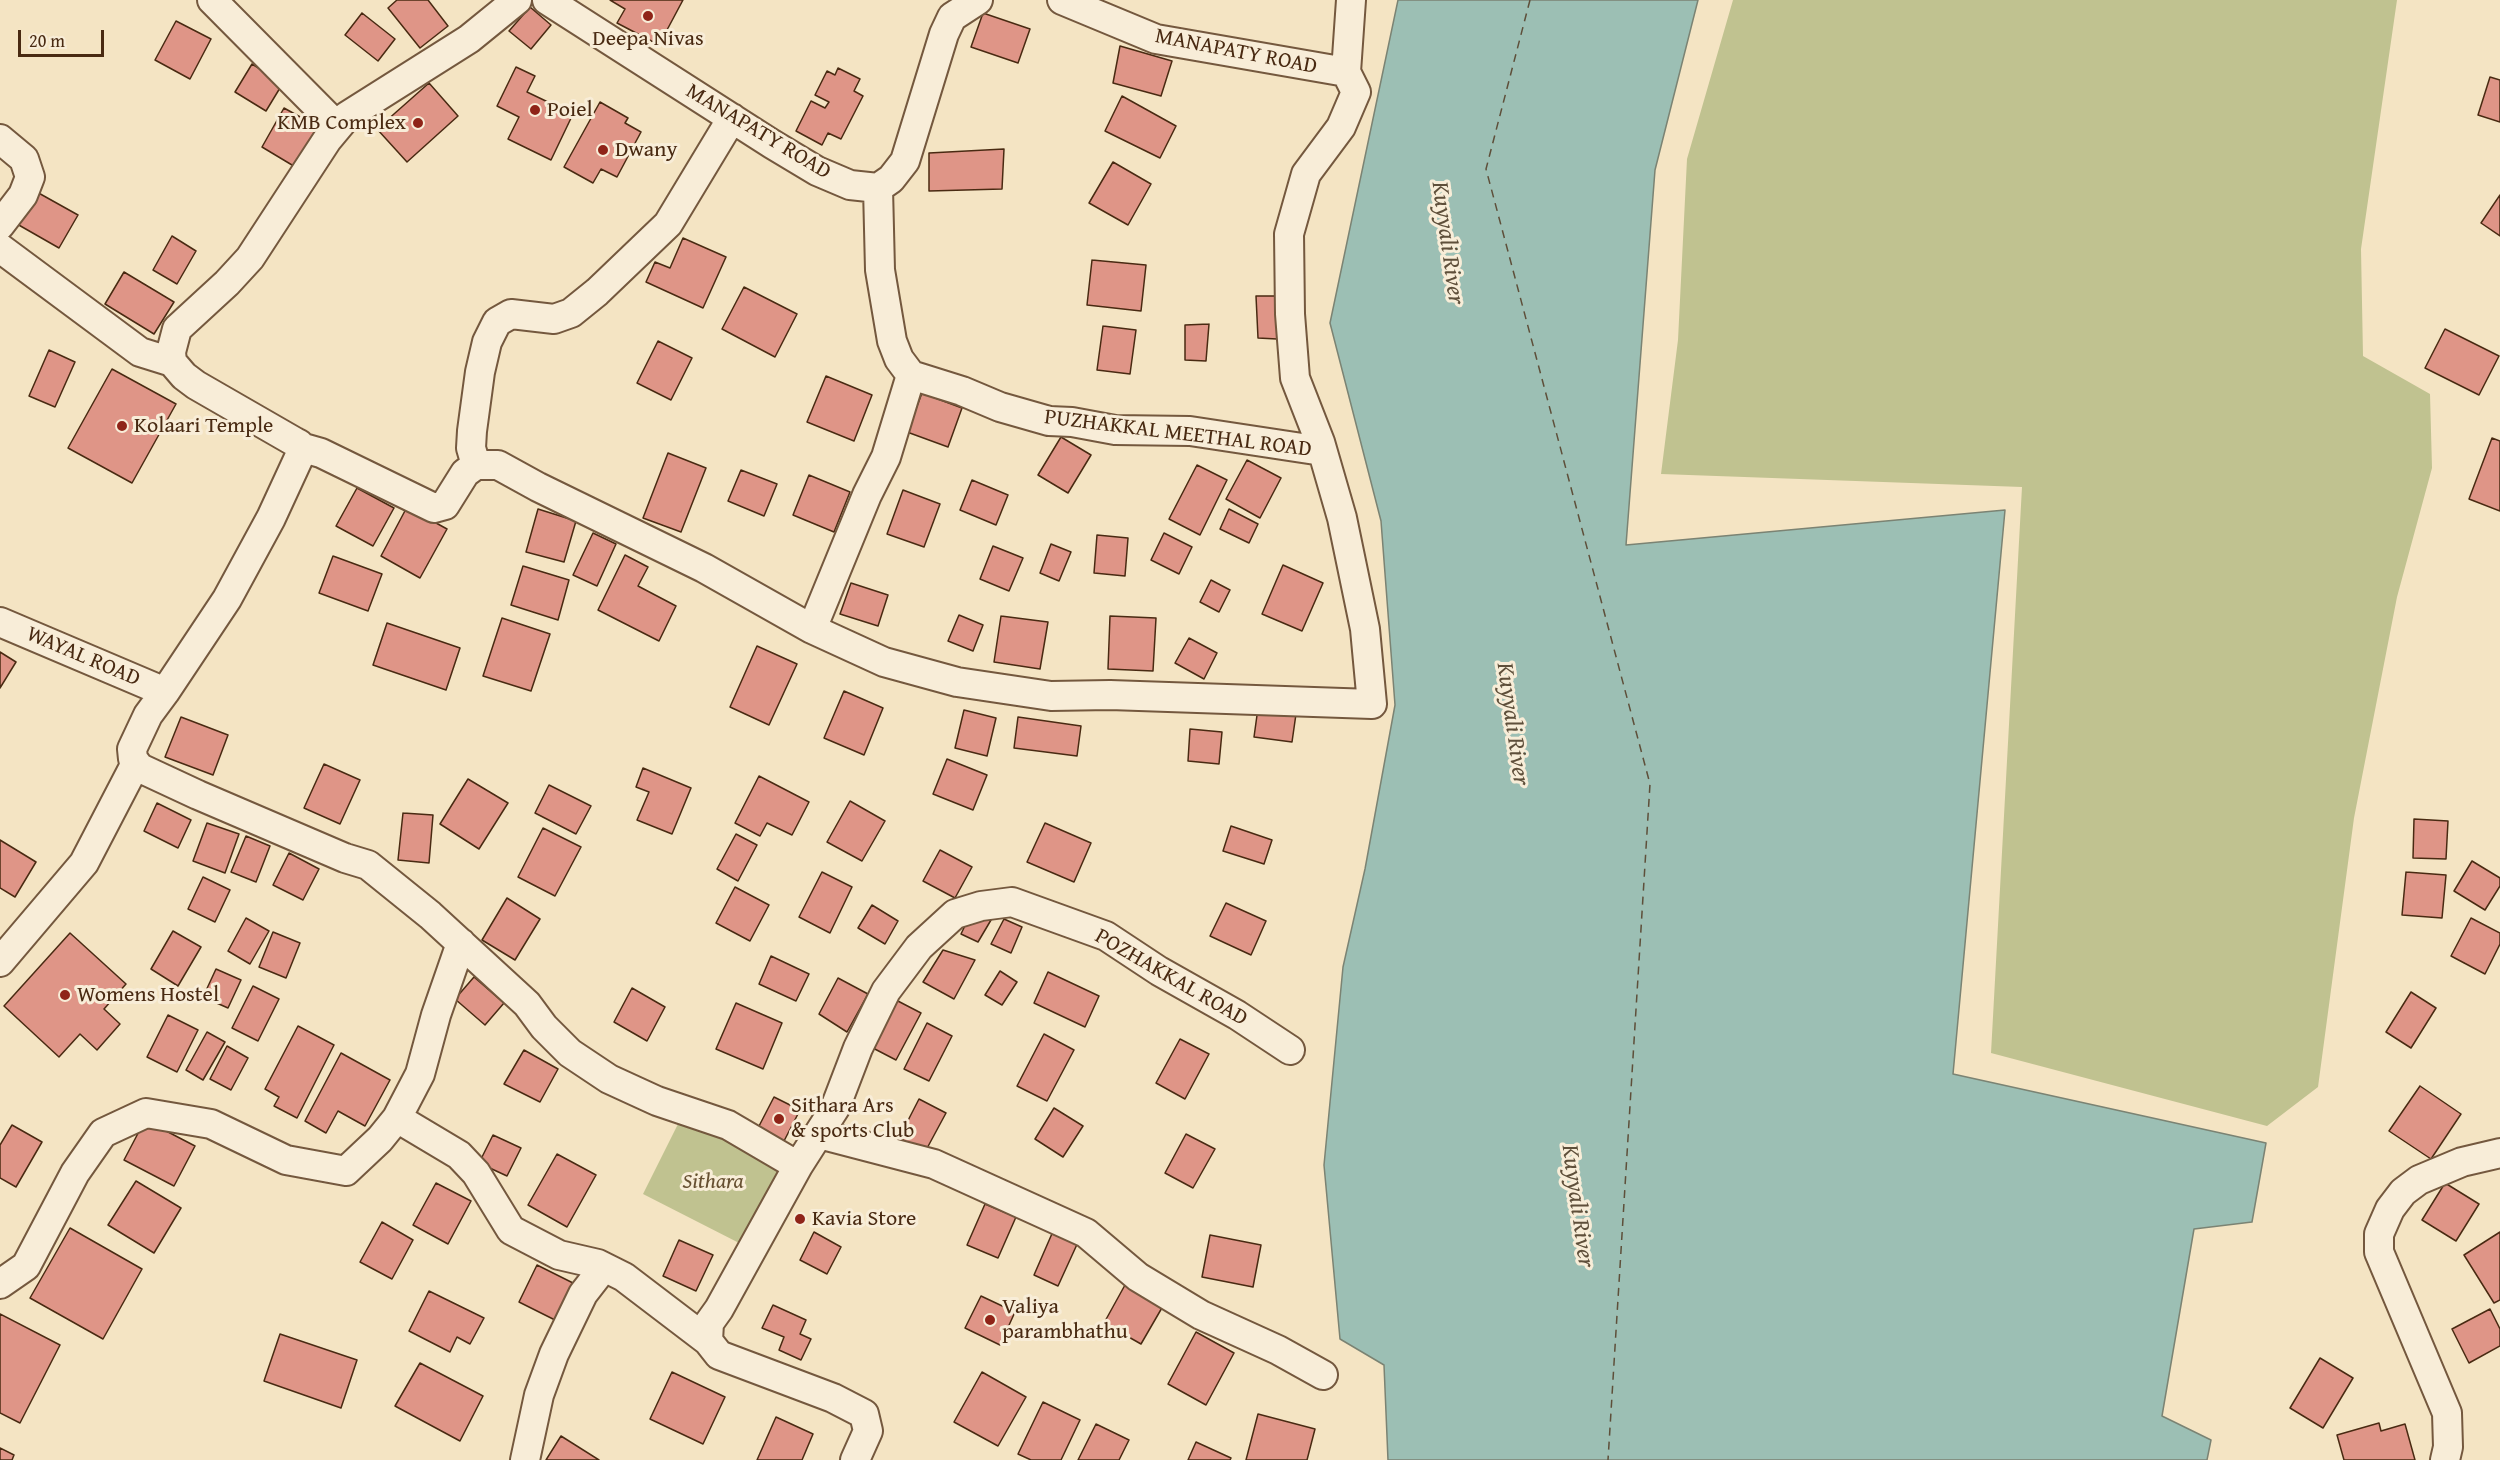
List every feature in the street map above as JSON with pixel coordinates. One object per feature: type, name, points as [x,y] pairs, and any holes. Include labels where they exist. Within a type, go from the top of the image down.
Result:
[{"type":"street","points":[[212,0],[337,126]]},
{"type":"street","points":[[172,362],[171,352],[177,329],[227,283],[250,258],[337,126],[347,116],[469,39],[517,0]]},
{"type":"street","name":"MANAPATY ROAD","points":[[547,0],[817,171],[850,185],[878,188]]},
{"type":"street","points":[[812,629],[867,495],[886,457],[911,375],[899,359],[892,342],[880,270],[878,188],[891,179],[905,161],[944,34],[952,17],[978,0]]},
{"type":"street","name":"MANAPATY ROAD","points":[[1062,0],[1156,39],[1346,72]]},
{"type":"street","points":[[0,248],[140,352],[172,362],[196,386],[300,447],[321,453],[434,508],[446,505],[465,473],[476,465],[498,465],[704,568],[812,629],[884,662],[957,682],[1051,696],[1110,695],[1372,704],[1365,629],[1342,518],[1322,451],[1295,378],[1290,314],[1289,234],[1306,174],[1341,127],[1356,92],[1346,72],[1351,0]]},
{"type":"street","points":[[476,465],[471,448],[480,372],[488,342],[497,322],[511,314],[554,319],[571,313],[597,292],[668,224],[732,118]]},
{"type":"street","points":[[0,139],[24,159],[30,177],[23,195],[0,225]]},
{"type":"street","name":"PUZHAKKAL MEETHAL ROAD","points":[[911,375],[962,391],[1000,408],[1049,422],[1072,422],[1115,430],[1190,431],[1322,451]]},
{"type":"street","points":[[300,447],[301,453],[290,478],[227,599],[148,714],[132,749],[133,759],[140,768],[268,826],[345,858],[368,865],[430,915],[527,1004],[544,1027],[570,1053],[609,1079],[657,1101],[728,1125],[798,1166]]},
{"type":"street","name":"WAYAL ROAD","points":[[0,622],[165,692]]},
{"type":"street","points":[[0,962],[84,863],[136,763]]},
{"type":"street","name":"POZHAKKAL ROAD","points":[[708,1341],[709,1323],[798,1166],[836,1108],[858,1048],[886,991],[919,947],[955,914],[981,906],[1012,902],[1106,936],[1159,971],[1237,1015],[1290,1050]]},
{"type":"street","points":[[0,1284],[26,1266],[75,1173],[103,1133],[146,1113],[211,1124],[286,1160],[346,1172],[380,1139],[397,1118],[420,1074],[436,1015],[461,944]]},
{"type":"street","points":[[397,1118],[459,1155],[476,1173],[511,1230],[559,1255],[604,1267],[624,1277],[708,1341],[719,1355],[833,1398],[864,1414],[868,1431],[855,1460]]},
{"type":"street","points":[[819,1134],[934,1164],[1086,1233],[1138,1277],[1201,1314],[1278,1350],[1323,1375]]},
{"type":"street","points":[[2445,1460],[2448,1447],[2447,1413],[2379,1252],[2379,1234],[2397,1200],[2403,1192],[2419,1180],[2462,1162],[2500,1153]]},
{"type":"street","points":[[525,1460],[538,1395],[554,1354],[583,1294],[604,1267]]},
{"type":"green space","points":[[1733,0],[2397,0],[2361,249],[2363,356],[2430,394],[2432,468],[2397,597],[2354,818],[2318,1087],[2267,1126],[1991,1053],[2022,487],[1661,474],[1678,340],[1687,159]]},
{"type":"green space","name":"Sithara","points":[[681,1118],[783,1170],[745,1246],[643,1194]]},
{"type":"water","name":"Kuyyali River","points":[[1398,0],[1698,0],[1655,170],[1626,545],[2005,510],[1953,1074],[2266,1143],[2252,1222],[2194,1229],[2162,1416],[2211,1440],[2207,1460],[1388,1460],[1384,1365],[1340,1339],[1324,1165],[1343,967],[1365,869],[1395,705],[1381,521],[1330,323]]},
{"type":"building","points":[[397,0],[428,0],[448,26],[420,48],[388,8]]},
{"type":"building","name":"Deepa Nivas","points":[[610,0],[683,0],[659,45],[617,23],[625,9]]},
{"type":"building","points":[[530,7],[551,25],[531,49],[509,31]]},
{"type":"building","points":[[362,13],[395,39],[378,61],[345,35]]},
{"type":"building","points":[[983,13],[1030,29],[1018,63],[971,47]]},
{"type":"building","points":[[176,21],[211,39],[190,79],[155,60]]},
{"type":"building","points":[[1120,46],[1172,61],[1161,96],[1113,83]]},
{"type":"building","points":[[252,64],[283,83],[266,111],[235,92]]},
{"type":"building","name":"Poiel","points":[[516,67],[535,76],[527,92],[573,114],[551,160],[508,139],[519,117],[497,106]]},
{"type":"building","points":[[838,68],[860,79],[854,91],[863,96],[841,139],[828,133],[822,145],[796,131],[811,101],[825,108],[829,102],[815,95],[827,71],[835,75]]},
{"type":"building","points":[[2490,77],[2500,80],[2500,122],[2478,115]]},
{"type":"building","name":"KMB Complex","points":[[429,83],[458,116],[407,162],[377,129]]},
{"type":"building","points":[[1122,96],[1176,126],[1160,158],[1105,131]]},
{"type":"building","name":"Dwany","points":[[600,102],[628,118],[625,123],[641,132],[617,177],[601,169],[593,183],[564,167]]},
{"type":"building","points":[[284,108],[320,128],[297,168],[262,147]]},
{"type":"building","points":[[1004,149],[1002,189],[929,191],[929,153]]},
{"type":"building","points":[[1113,162],[1151,184],[1128,225],[1089,203]]},
{"type":"building","points":[[35,191],[78,215],[59,248],[17,224]]},
{"type":"building","points":[[2500,195],[2500,236],[2481,223]]},
{"type":"building","points":[[172,236],[196,251],[177,284],[153,270]]},
{"type":"building","points":[[683,238],[726,257],[703,308],[646,282],[655,262],[670,268]]},
{"type":"building","points":[[1092,260],[1146,265],[1141,311],[1087,305]]},
{"type":"building","points":[[124,272],[174,302],[154,334],[105,304]]},
{"type":"building","points":[[744,287],[797,314],[775,357],[722,329]]},
{"type":"building","points":[[1256,296],[1280,296],[1277,339],[1258,338]]},
{"type":"building","points":[[1209,324],[1206,361],[1185,360],[1185,325]]},
{"type":"building","points":[[1103,326],[1136,330],[1130,374],[1097,370]]},
{"type":"building","points":[[2445,329],[2499,356],[2479,395],[2425,368]]},
{"type":"building","points":[[658,341],[692,358],[671,400],[637,383]]},
{"type":"building","points":[[49,350],[75,362],[55,407],[29,396]]},
{"type":"building","name":"Kolaari Temple","points":[[112,369],[176,404],[132,483],[68,448]]},
{"type":"building","points":[[826,376],[872,395],[854,441],[807,422]]},
{"type":"building","points":[[922,393],[962,408],[948,447],[907,432]]},
{"type":"building","points":[[1061,437],[1091,455],[1068,493],[1038,475]]},
{"type":"building","points":[[2492,438],[2500,441],[2500,511],[2469,499]]},
{"type":"building","points":[[668,453],[706,468],[681,532],[643,518]]},
{"type":"building","points":[[1247,460],[1281,478],[1260,518],[1226,499]]},
{"type":"building","points":[[1197,465],[1227,480],[1200,535],[1169,519]]},
{"type":"building","points":[[741,470],[777,484],[764,516],[728,501]]},
{"type":"building","points":[[809,475],[850,492],[834,532],[793,515]]},
{"type":"building","points":[[972,480],[1008,495],[996,525],[960,510]]},
{"type":"building","points":[[357,488],[394,508],[373,546],[336,526]]},
{"type":"building","points":[[903,490],[940,504],[924,547],[887,534]]},
{"type":"building","points":[[407,507],[447,529],[420,578],[381,556]]},
{"type":"building","points":[[538,509],[576,521],[564,562],[526,552]]},
{"type":"building","points":[[1229,509],[1258,524],[1249,543],[1220,529]]},
{"type":"building","points":[[593,533],[616,544],[597,586],[573,575]]},
{"type":"building","points":[[1164,533],[1192,547],[1179,574],[1151,560]]},
{"type":"building","points":[[1097,535],[1128,538],[1125,576],[1094,573]]},
{"type":"building","points":[[1051,544],[1071,552],[1059,581],[1040,573]]},
{"type":"building","points":[[993,546],[1023,558],[1009,591],[980,579]]},
{"type":"building","points":[[625,555],[648,567],[638,586],[676,606],[659,641],[598,610]]},
{"type":"building","points":[[333,556],[382,574],[368,611],[319,593]]},
{"type":"building","points":[[1283,565],[1323,583],[1302,631],[1262,614]]},
{"type":"building","points":[[523,566],[569,580],[558,620],[511,605]]},
{"type":"building","points":[[1211,580],[1230,590],[1219,612],[1200,602]]},
{"type":"building","points":[[851,583],[888,595],[878,626],[840,614]]},
{"type":"building","points":[[959,615],[983,625],[973,651],[948,641]]},
{"type":"building","points":[[1001,616],[1048,622],[1040,669],[994,662]]},
{"type":"building","points":[[1110,616],[1156,618],[1153,671],[1108,669]]},
{"type":"building","points":[[502,618],[550,634],[531,691],[483,676]]},
{"type":"building","points":[[387,623],[460,648],[446,690],[373,665]]},
{"type":"building","points":[[1189,638],[1217,653],[1204,679],[1175,663]]},
{"type":"building","points":[[757,646],[797,664],[769,725],[730,707]]},
{"type":"building","points":[[0,652],[16,662],[0,688]]},
{"type":"building","points":[[844,691],[883,708],[864,755],[824,738]]},
{"type":"building","points":[[1258,708],[1296,714],[1292,742],[1254,737]]},
{"type":"building","points":[[964,710],[996,718],[987,756],[955,748]]},
{"type":"building","points":[[181,717],[228,735],[213,775],[165,757]]},
{"type":"building","points":[[1018,717],[1081,726],[1077,756],[1014,748]]},
{"type":"building","points":[[1190,729],[1222,732],[1219,764],[1188,761]]},
{"type":"building","points":[[947,759],[987,775],[973,810],[933,794]]},
{"type":"building","points":[[324,764],[360,780],[340,824],[304,808]]},
{"type":"building","points":[[643,768],[691,788],[672,834],[637,820],[649,792],[636,787]]},
{"type":"building","points":[[759,776],[809,802],[792,835],[767,823],[760,836],[735,823]]},
{"type":"building","points":[[468,779],[508,803],[479,849],[440,824]]},
{"type":"building","points":[[549,785],[591,806],[576,834],[535,813]]},
{"type":"building","points":[[850,801],[885,821],[862,861],[827,842]]},
{"type":"building","points":[[157,803],[191,820],[178,848],[144,831]]},
{"type":"building","points":[[403,813],[433,815],[429,863],[398,860]]},
{"type":"building","points":[[2414,819],[2448,821],[2446,859],[2413,858]]},
{"type":"building","points":[[207,823],[239,834],[225,873],[193,861]]},
{"type":"building","points":[[1045,823],[1091,843],[1074,882],[1027,862]]},
{"type":"building","points":[[1231,826],[1272,840],[1264,864],[1223,851]]},
{"type":"building","points":[[543,828],[581,847],[555,896],[518,877]]},
{"type":"building","points":[[736,834],[757,845],[738,881],[717,869]]},
{"type":"building","points":[[246,836],[270,846],[256,882],[231,872]]},
{"type":"building","points":[[0,840],[36,862],[15,897],[0,888]]},
{"type":"building","points":[[940,850],[972,867],[955,898],[923,881]]},
{"type":"building","points":[[289,853],[319,869],[303,900],[273,885]]},
{"type":"building","points":[[2472,861],[2500,878],[2500,886],[2485,910],[2454,891]]},
{"type":"building","points":[[822,872],[852,887],[830,933],[799,917]]},
{"type":"building","points":[[2406,872],[2446,875],[2442,918],[2402,915]]},
{"type":"building","points":[[203,877],[230,890],[215,922],[188,909]]},
{"type":"building","points":[[735,887],[769,905],[750,941],[716,923]]},
{"type":"building","points":[[507,898],[540,919],[515,960],[482,940]]},
{"type":"building","points":[[1226,903],[1266,921],[1251,955],[1210,936]]},
{"type":"building","points":[[872,905],[898,921],[885,944],[858,928]]},
{"type":"building","points":[[970,915],[991,920],[978,942],[961,934]]},
{"type":"building","points":[[246,918],[269,931],[250,964],[228,951]]},
{"type":"building","points":[[2471,918],[2500,933],[2500,944],[2485,974],[2451,956]]},
{"type":"building","points":[[1004,919],[1022,927],[1011,953],[991,944]]},
{"type":"building","points":[[173,931],[201,947],[178,986],[151,969]]},
{"type":"building","points":[[273,932],[300,943],[286,978],[259,967]]},
{"type":"building","name":"Womens Hostel","points":[[70,933],[126,984],[104,1009],[120,1024],[97,1050],[80,1034],[59,1057],[4,1006]]},
{"type":"building","points":[[943,950],[975,960],[954,999],[923,982]]},
{"type":"building","points":[[771,956],[809,974],[796,1001],[759,984]]},
{"type":"building","points":[[216,969],[241,980],[228,1008],[203,997]]},
{"type":"building","points":[[1000,971],[1017,982],[1002,1005],[985,995]]},
{"type":"building","points":[[1048,972],[1099,996],[1085,1027],[1034,1003]]},
{"type":"building","points":[[474,977],[504,1003],[485,1025],[455,999]]},
{"type":"building","points":[[838,978],[868,994],[847,1032],[819,1014]]},
{"type":"building","points":[[253,986],[279,999],[258,1041],[232,1028]]},
{"type":"building","points":[[632,988],[665,1007],[647,1041],[614,1022]]},
{"type":"building","points":[[2411,992],[2436,1008],[2411,1048],[2386,1032]]},
{"type":"building","points":[[894,999],[921,1013],[896,1060],[869,1046]]},
{"type":"building","points":[[736,1003],[782,1023],[763,1069],[716,1049]]},
{"type":"building","points":[[168,1015],[198,1030],[177,1072],[147,1057]]},
{"type":"building","points":[[927,1023],[952,1036],[929,1081],[904,1069]]},
{"type":"building","points":[[298,1026],[334,1045],[297,1118],[274,1106],[279,1097],[265,1089]]},
{"type":"building","points":[[207,1032],[225,1042],[203,1080],[186,1070]]},
{"type":"building","points":[[1044,1034],[1074,1050],[1047,1101],[1017,1086]]},
{"type":"building","points":[[1180,1039],[1209,1054],[1185,1099],[1156,1083]]},
{"type":"building","points":[[227,1046],[248,1058],[231,1090],[210,1079]]},
{"type":"building","points":[[524,1050],[558,1069],[540,1102],[504,1084]]},
{"type":"building","points":[[341,1053],[390,1080],[365,1126],[338,1111],[326,1133],[305,1121]]},
{"type":"building","points":[[2420,1086],[2461,1114],[2431,1159],[2389,1131]]},
{"type":"building","name":"Sithara Ars & sports Club","points":[[774,1097],[800,1110],[784,1141],[758,1128]]},
{"type":"building","points":[[919,1099],[946,1113],[925,1152],[899,1138]]},
{"type":"building","points":[[1054,1108],[1083,1126],[1063,1157],[1035,1139]]},
{"type":"building","points":[[145,1120],[195,1146],[174,1186],[124,1160]]},
{"type":"building","points":[[12,1125],[42,1142],[16,1187],[0,1178],[0,1145]]},
{"type":"building","points":[[1186,1134],[1215,1149],[1193,1188],[1165,1173]]},
{"type":"building","points":[[493,1135],[521,1148],[507,1176],[479,1163]]},
{"type":"building","points":[[557,1154],[596,1175],[567,1227],[528,1205]]},
{"type":"building","points":[[136,1181],[181,1208],[154,1253],[108,1225]]},
{"type":"building","points":[[436,1183],[471,1201],[448,1244],[413,1225]]},
{"type":"building","points":[[2445,1183],[2479,1204],[2456,1241],[2422,1220]]},
{"type":"building","points":[[985,1204],[1016,1217],[998,1258],[967,1245]]},
{"type":"building","points":[[382,1222],[413,1240],[392,1279],[360,1262]]},
{"type":"building","points":[[70,1228],[142,1269],[103,1339],[30,1298]]},
{"type":"building","points":[[1054,1229],[1079,1240],[1058,1286],[1034,1275]]},
{"type":"building","points":[[814,1232],[841,1247],[827,1274],[800,1260]]},
{"type":"building","points":[[2500,1232],[2500,1300],[2494,1303],[2464,1255]]},
{"type":"building","points":[[1210,1235],[1261,1245],[1253,1287],[1202,1277]]},
{"type":"building","points":[[679,1240],[713,1255],[696,1291],[663,1276]]},
{"type":"building","points":[[537,1265],[577,1285],[559,1322],[519,1302]]},
{"type":"building","points":[[1125,1285],[1163,1306],[1141,1344],[1104,1323]]},
{"type":"building","points":[[429,1291],[484,1318],[470,1344],[457,1337],[450,1352],[409,1331]]},
{"type":"building","name":"Valiya parambhathu","points":[[981,1296],[1015,1312],[1000,1345],[965,1328]]},
{"type":"building","points":[[773,1305],[806,1320],[800,1334],[811,1339],[801,1360],[779,1350],[784,1337],[762,1328]]},
{"type":"building","points":[[2490,1309],[2500,1329],[2500,1346],[2469,1363],[2452,1329]]},
{"type":"building","points":[[0,1314],[60,1345],[20,1423],[0,1413]]},
{"type":"building","points":[[1196,1332],[1234,1353],[1206,1405],[1168,1384]]},
{"type":"building","points":[[280,1334],[357,1360],[341,1408],[264,1381]]},
{"type":"building","points":[[2320,1358],[2353,1378],[2323,1428],[2290,1408]]},
{"type":"building","points":[[420,1363],[483,1396],[460,1441],[395,1406]]},
{"type":"building","points":[[672,1372],[725,1397],[703,1444],[650,1419]]},
{"type":"building","points":[[982,1372],[1026,1397],[998,1446],[954,1422]]},
{"type":"building","points":[[1043,1402],[1080,1420],[1061,1460],[1031,1460],[1018,1454]]},
{"type":"building","points":[[1258,1414],[1315,1429],[1307,1460],[1246,1460]]},
{"type":"building","points":[[776,1417],[813,1434],[802,1460],[757,1460]]},
{"type":"building","points":[[2379,1423],[2381,1431],[2405,1424],[2415,1460],[2344,1460],[2337,1435]]},
{"type":"building","points":[[1096,1424],[1129,1440],[1119,1460],[1078,1460]]},
{"type":"building","points":[[561,1436],[599,1460],[546,1460]]},
{"type":"building","points":[[1196,1442],[1231,1458],[1230,1460],[1188,1460]]},
{"type":"building","points":[[0,1448],[14,1455],[12,1460],[0,1460]]},
{"type":"ferry route","points":[[1530,0],[1486,169],[1650,784],[1608,1460]]},
{"type":"place","name":"Deepa Nivas","points":[[648,16]]},
{"type":"place","name":"Poiel","points":[[535,110]]},
{"type":"place","name":"KMB Complex","points":[[418,123]]},
{"type":"place","name":"Dwany","points":[[603,150]]},
{"type":"place","name":"Kolaari Temple","points":[[122,426]]},
{"type":"place","name":"Womens Hostel","points":[[65,995]]},
{"type":"place","name":"Sithara Ars & sports Club","points":[[779,1119]]},
{"type":"place","name":"Kavia Store","points":[[800,1219]]},
{"type":"place","name":"Valiya parambhathu","points":[[990,1320]]}]
